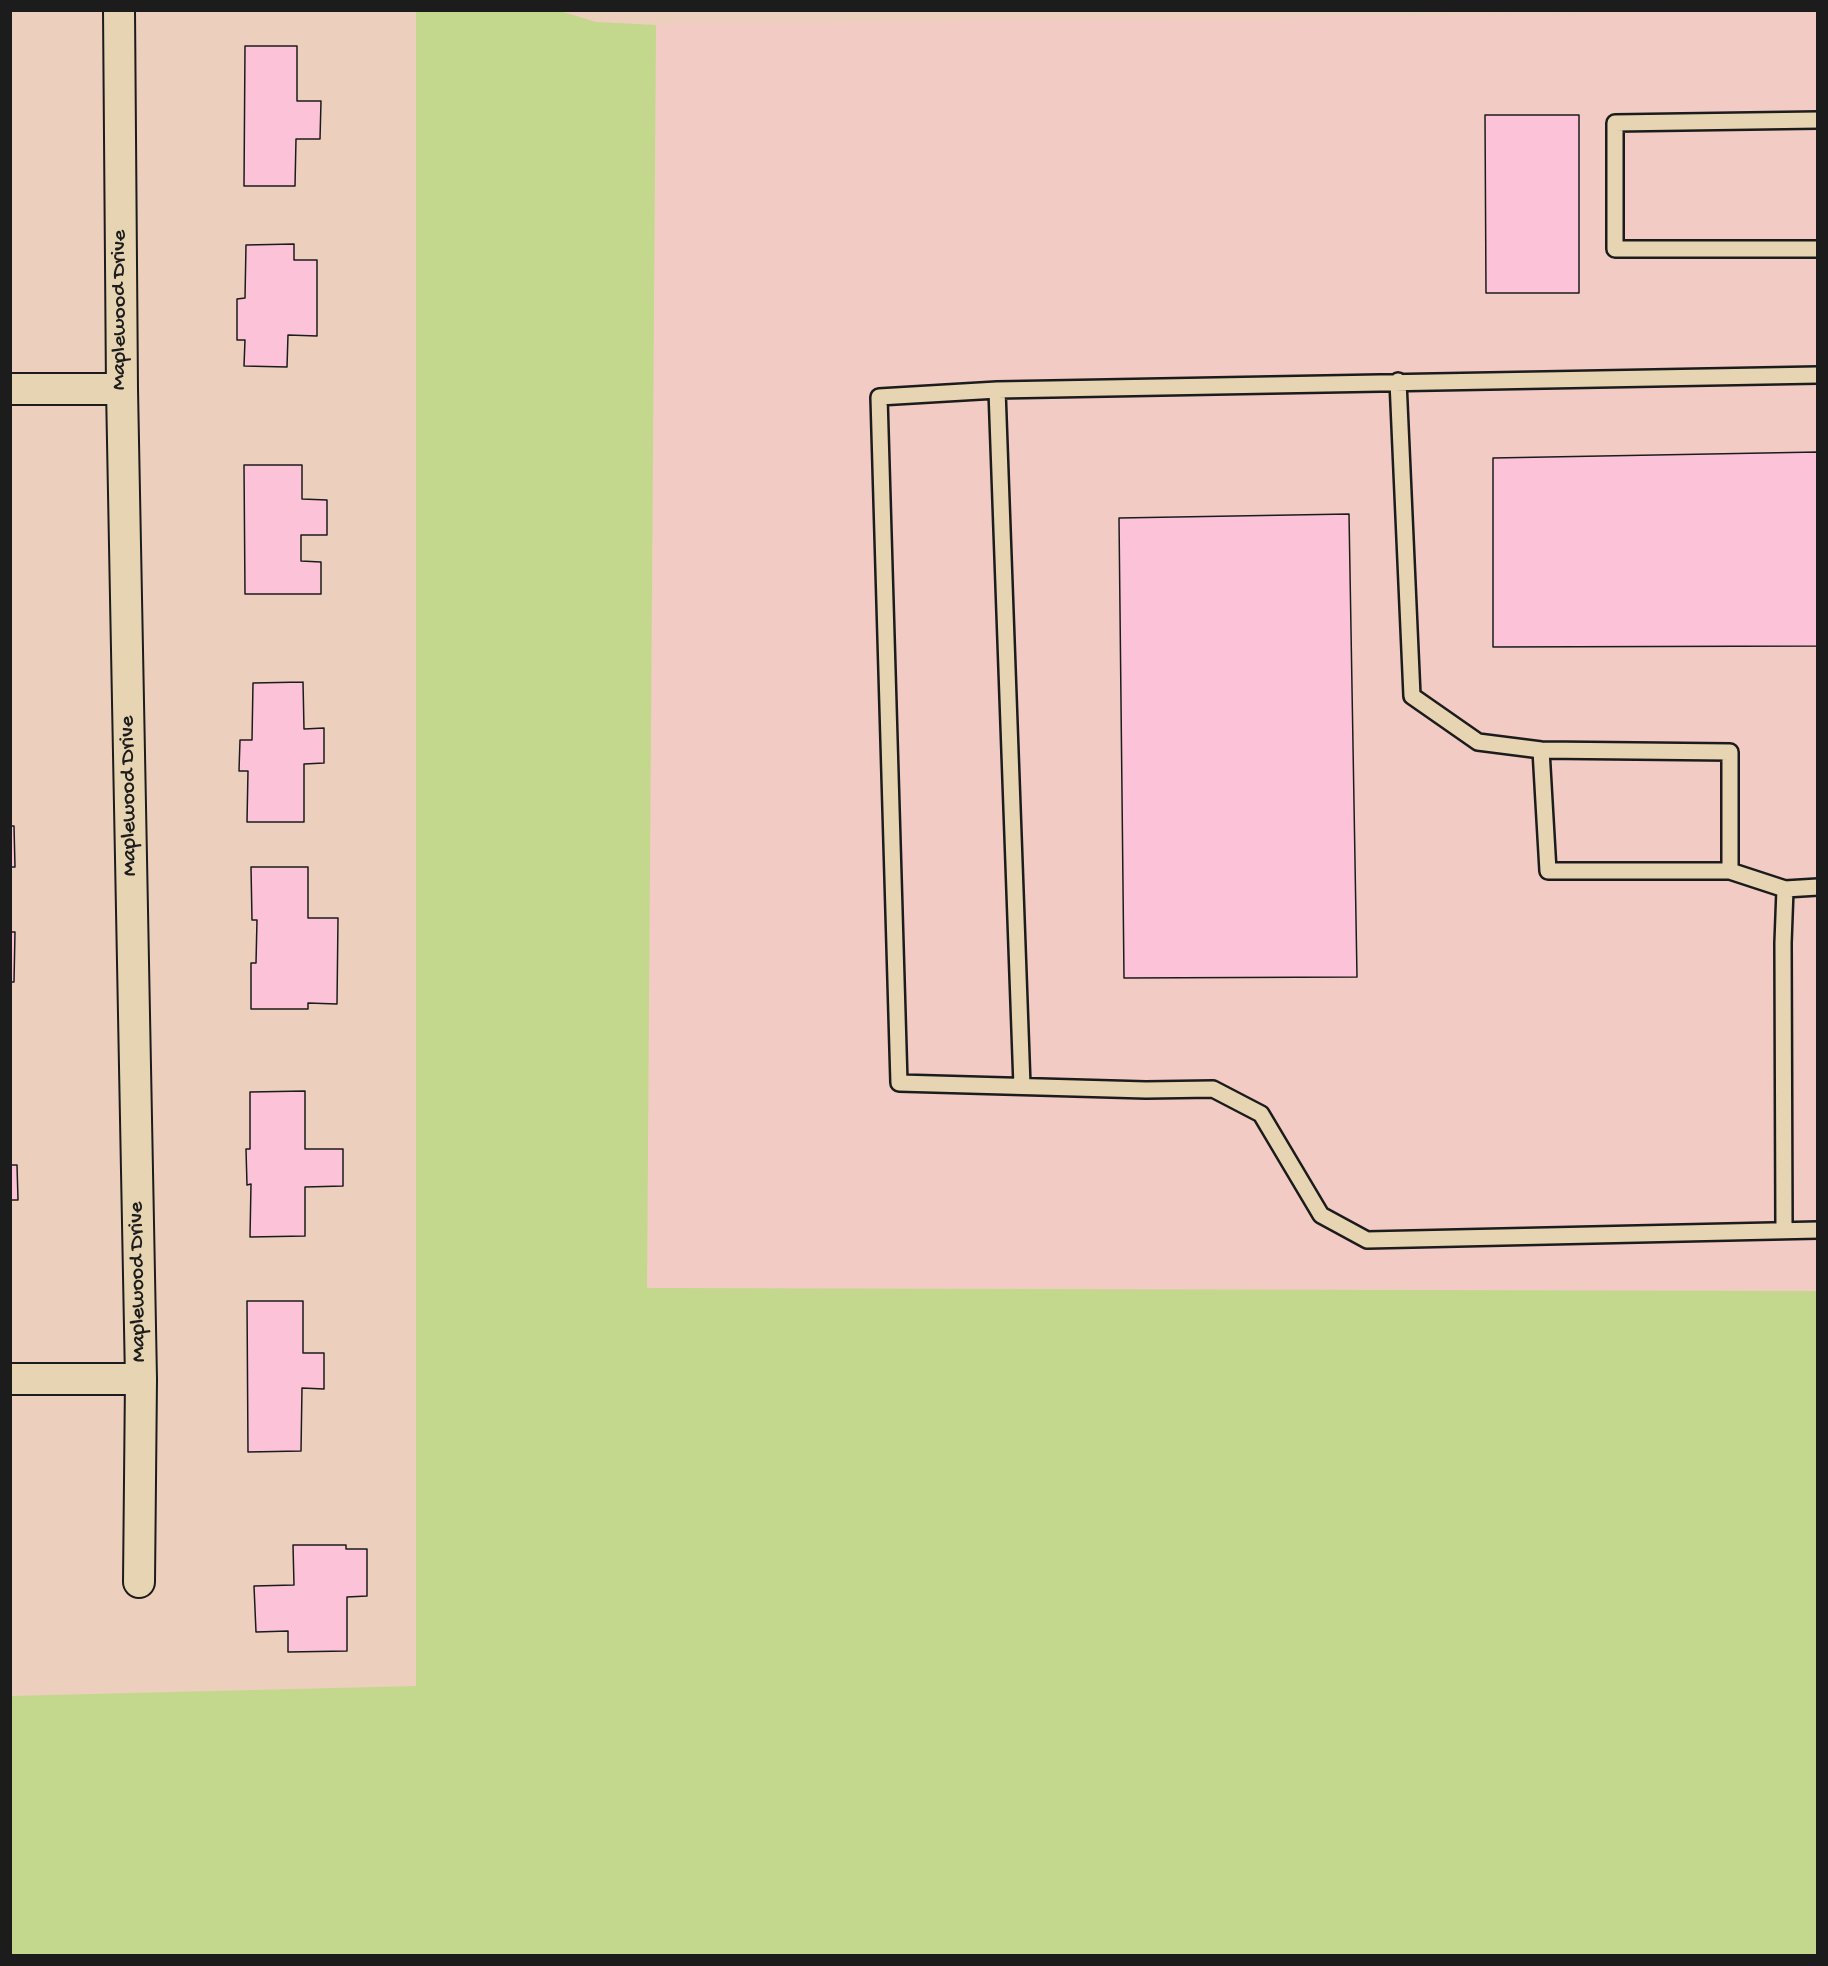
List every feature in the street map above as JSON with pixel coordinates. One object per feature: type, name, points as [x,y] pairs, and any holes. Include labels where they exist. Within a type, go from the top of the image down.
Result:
[{"type":"street","name":"Maplewood Drive","points":[[119,10],[122,389],[141,1379],[139,1582]]},
{"type":"street","points":[[10,389],[122,389]]},
{"type":"street","points":[[10,1379],[141,1379]]},
{"type":"lane","points":[[1818,120],[1615,123],[1615,249],[1818,249]]},
{"type":"lane","points":[[1818,375],[997,390],[879,397],[899,1083],[1146,1090],[1213,1089],[1261,1114],[1320,1215],[1367,1240],[1818,1230]]},
{"type":"lane","points":[[1398,381],[1412,696],[1478,742],[1541,750],[1730,752],[1730,871]]},
{"type":"lane","points":[[997,390],[1022,1086]]},
{"type":"lane","points":[[1541,750],[1548,871],[1730,871],[1785,889],[1818,887]]},
{"type":"lane","points":[[1784,1230],[1783,943],[1785,889]]},
{"type":"shaded area","points":[[1817,11],[1817,1291],[647,1288],[656,25]]},
{"type":"green space","points":[[416,11],[560,11],[596,22],[656,25],[647,1288],[1817,1291],[1817,1955],[11,1955],[11,1696],[416,1686]]},
{"type":"building","points":[[245,46],[297,46],[297,101],[321,101],[320,139],[296,139],[295,186],[244,186]]},
{"type":"building","points":[[1485,115],[1579,115],[1579,293],[1486,293]]},
{"type":"building","points":[[294,244],[294,260],[317,260],[317,336],[288,335],[287,367],[244,366],[245,340],[237,340],[237,299],[245,298],[246,245]]},
{"type":"building","points":[[1818,452],[1818,646],[1493,647],[1493,458]]},
{"type":"building","points":[[244,465],[302,465],[302,499],[327,500],[327,535],[301,535],[301,561],[321,562],[321,594],[245,594]]},
{"type":"building","points":[[1349,514],[1357,977],[1124,978],[1119,518]]},
{"type":"building","points":[[303,682],[304,729],[324,728],[324,763],[304,764],[304,822],[247,822],[248,771],[239,771],[240,740],[252,740],[253,683]]},
{"type":"building","points":[[10,826],[14,826],[15,867],[10,867]]},
{"type":"building","points":[[251,867],[308,867],[308,918],[338,918],[337,1004],[308,1003],[308,1009],[251,1009],[251,963],[256,963],[257,920],[252,920]]},
{"type":"building","points":[[10,932],[15,932],[14,982],[10,982]]},
{"type":"building","points":[[305,1091],[305,1149],[343,1149],[343,1186],[305,1187],[305,1236],[250,1237],[251,1184],[247,1185],[246,1149],[250,1149],[250,1092]]},
{"type":"building","points":[[10,1165],[17,1165],[18,1200],[11,1200],[10,1274]]},
{"type":"building","points":[[247,1301],[303,1301],[303,1353],[324,1353],[324,1389],[302,1388],[301,1451],[248,1452]]},
{"type":"building","points":[[293,1545],[346,1545],[346,1549],[367,1549],[367,1596],[347,1597],[347,1651],[288,1652],[288,1631],[256,1632],[254,1586],[294,1585]]}]
